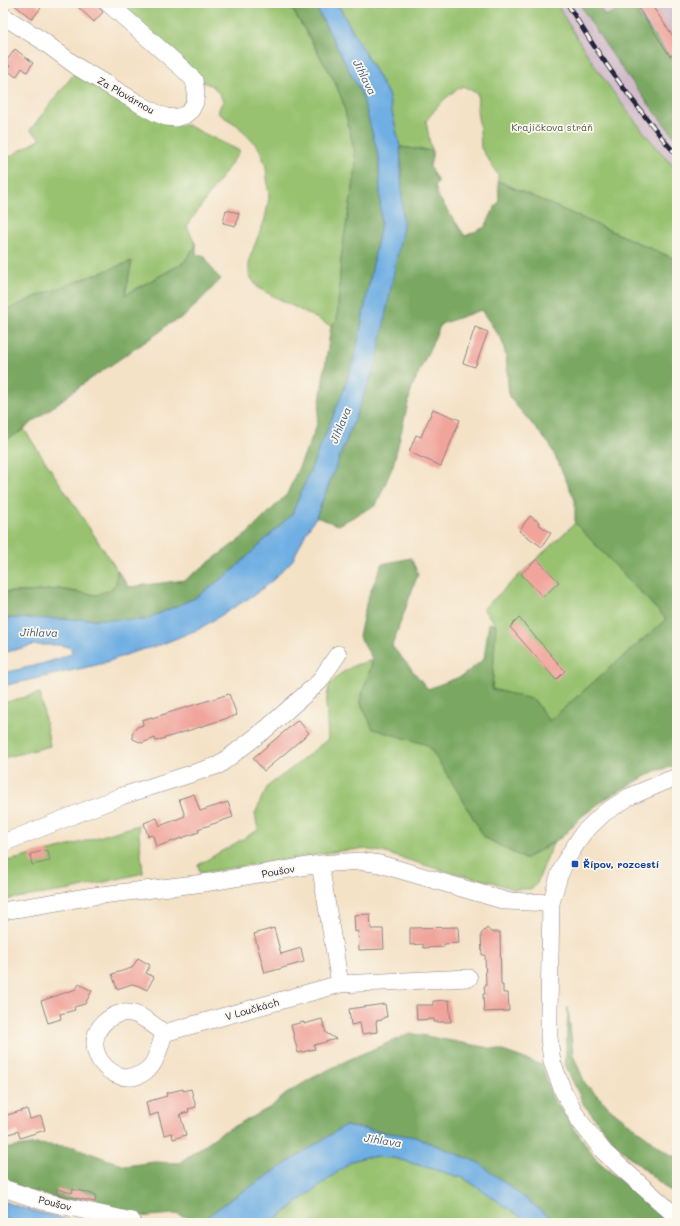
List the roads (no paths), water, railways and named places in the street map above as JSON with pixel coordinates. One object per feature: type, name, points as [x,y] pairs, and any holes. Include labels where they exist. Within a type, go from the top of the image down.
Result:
[{"type":"street","name":"Za Plovárnou","points":[[3,16],[40,39],[79,68],[156,113],[175,118],[185,115],[191,110],[195,102],[196,92],[194,80],[108,3]]},
{"type":"street","points":[[3,843],[122,796],[219,765],[266,729],[319,682],[338,654]]},
{"type":"street","points":[[677,777],[629,796],[616,804],[593,822],[575,845],[566,860],[559,876],[551,903],[549,1037],[552,1062],[563,1091],[579,1120],[604,1152],[677,1217]]},
{"type":"street","name":"Poušov","points":[[3,911],[93,896],[204,883],[320,864],[360,861],[380,864],[506,901],[551,903]]},
{"type":"street","points":[[320,864],[340,984]]},
{"type":"street","name":"V Loučkách","points":[[164,1033],[340,984],[469,978]]},
{"type":"street","name":"Poušov","points":[[3,1188],[42,1201],[132,1220]]},
{"type":"water","name":"Jihlava","points":[[314,3],[337,3],[388,94],[400,147],[403,226],[376,364],[316,517],[292,561],[274,579],[254,595],[199,629],[160,645],[134,652],[101,664],[3,686],[3,673],[60,658],[72,652],[71,648],[60,645],[34,645],[3,653],[3,618],[144,620],[195,598],[232,571],[292,514],[343,392],[356,352],[381,223],[379,158],[362,95]]},
{"type":"water","name":"Jihlava","points":[[344,1126],[415,1137],[479,1163],[557,1223],[529,1223],[464,1178],[394,1158],[365,1157],[352,1161],[271,1223],[197,1223]]},
{"type":"water","points":[[3,1201],[23,1208],[80,1223],[16,1223],[3,1218]]},
{"type":"railway","points":[[567,3],[613,74],[656,131],[677,155]]},
{"type":"place","name":"Řípov, rozcestí","points":[[575,864]]},
{"type":"park label","name":"Krajíčkova stráň","points":[[552,127]]}]
